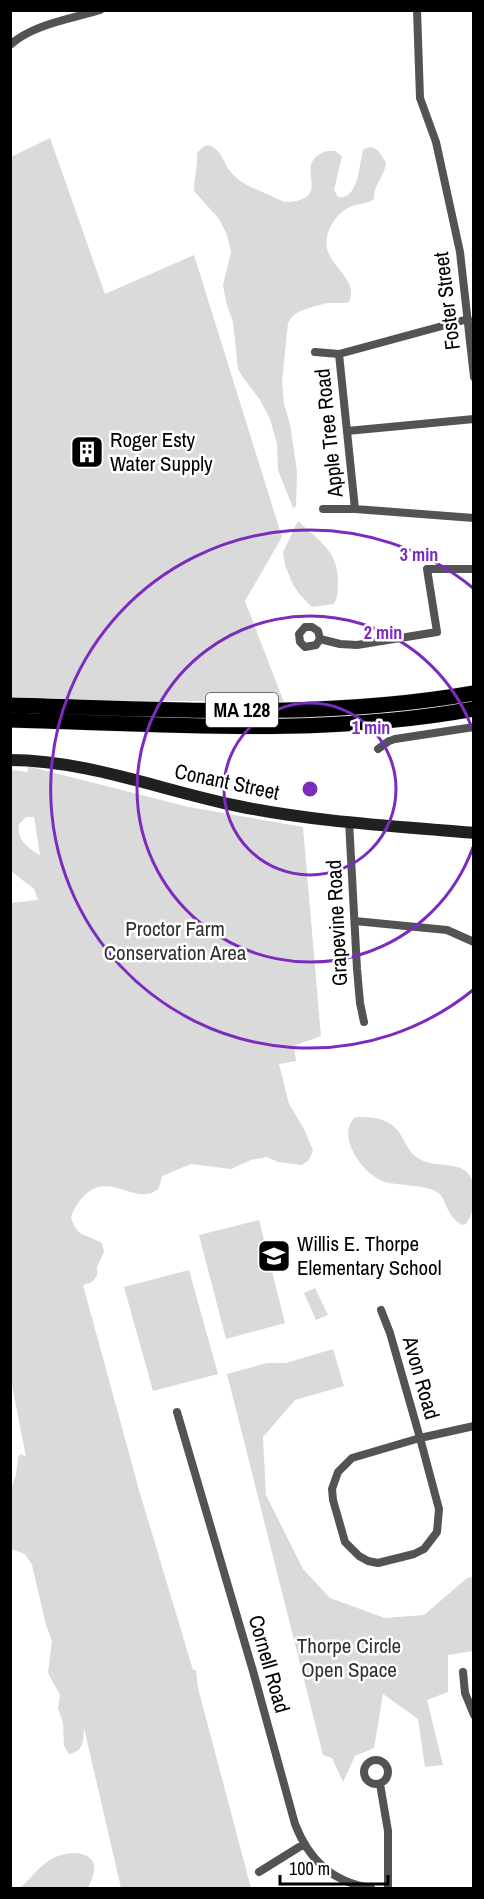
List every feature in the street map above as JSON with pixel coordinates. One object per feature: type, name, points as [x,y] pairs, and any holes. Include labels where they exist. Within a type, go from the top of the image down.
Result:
[{"type":"highway","name":"MA 128","points":[[10,705],[267,710],[387,705],[474,693]]},
{"type":"highway","name":"MA 128","points":[[10,720],[297,725],[404,719],[474,709]]},
{"type":"main road","name":"Conant Street","points":[[10,760],[44,762],[77,768],[272,813],[474,833]]},
{"type":"street","points":[[10,45],[15,40],[44,26],[100,10]]},
{"type":"street","name":"Foster Street","points":[[417,10],[420,98],[436,142],[459,243],[474,377]]},
{"type":"street","points":[[315,352],[339,354],[468,320]]},
{"type":"street","name":"Apple Tree Road","points":[[339,354],[355,509]]},
{"type":"street","points":[[347,431],[474,419]]},
{"type":"street","points":[[323,509],[355,509],[474,518]]},
{"type":"street","points":[[320,639],[357,645],[437,632],[427,569],[474,569]]},
{"type":"street","points":[[378,749],[389,741],[474,727]]},
{"type":"street","name":"Grapevine Road","points":[[349,821],[360,1003],[364,1022]]},
{"type":"street","points":[[355,921],[447,930],[474,942]]},
{"type":"street","name":"Avon Road","points":[[381,1310],[390,1333],[420,1438],[474,1426]]},
{"type":"street","name":"Cornell Road","points":[[177,1412],[295,1824],[312,1857],[322,1867],[349,1882],[371,1888]]},
{"type":"street","points":[[420,1438],[439,1509],[437,1532],[424,1549],[414,1554],[378,1563],[368,1561],[359,1556],[345,1542],[333,1500],[332,1489],[338,1472],[352,1458],[420,1438]]},
{"type":"street","points":[[463,1672],[465,1693],[474,1715]]},
{"type":"street","points":[[380,1784],[388,1831],[388,1888]]},
{"type":"street","points":[[259,1872],[304,1844]]},
{"type":"green space","points":[[50,138],[105,294],[194,255],[282,537],[245,601],[285,705],[198,701],[11,701],[11,157]]},
{"type":"green space","points":[[207,145],[219,152],[230,171],[243,183],[287,202],[309,195],[312,161],[324,152],[335,151],[342,156],[334,190],[338,197],[350,193],[354,187],[363,150],[374,148],[386,163],[374,199],[343,211],[335,220],[327,236],[327,248],[330,255],[350,287],[349,302],[327,303],[305,309],[296,313],[288,323],[282,382],[297,471],[296,506],[293,508],[278,470],[277,444],[270,419],[260,400],[238,369],[233,322],[223,285],[231,252],[227,235],[219,219],[194,191],[197,153]]},
{"type":"green space","points":[[298,521],[326,547],[335,562],[338,584],[334,604],[312,607],[293,585],[285,565],[283,552]]},
{"type":"green space","name":"Proctor Farm Conservation Area","points":[[27,766],[189,807],[303,827],[321,1036],[294,1046],[296,1061],[279,1064],[289,1104],[313,1150],[309,1160],[302,1165],[278,1162],[267,1157],[251,1160],[231,1169],[191,1164],[162,1176],[159,1188],[151,1193],[134,1193],[106,1186],[96,1188],[82,1198],[71,1217],[79,1232],[102,1243],[104,1252],[97,1267],[97,1276],[92,1282],[83,1285],[139,1490],[193,1670],[196,1670],[198,1688],[251,1888],[121,1888],[84,1728],[81,1748],[69,1754],[64,1746],[63,1723],[58,1708],[60,1695],[48,1673],[52,1641],[32,1565],[25,1554],[11,1549],[11,1488],[16,1475],[18,1457],[21,1454],[26,1457],[10,1375],[10,903],[38,900],[34,889],[11,871],[11,770],[28,772]],"holes":[[[26,817],[34,817],[40,855],[27,846],[19,834],[19,824]]]},
{"type":"green space","points":[[354,1118],[379,1119],[389,1123],[398,1131],[413,1154],[424,1161],[461,1168],[468,1173],[472,1181],[474,1198],[472,1213],[466,1224],[462,1225],[456,1221],[437,1192],[426,1188],[381,1181],[364,1168],[352,1150],[348,1137],[350,1124]]},
{"type":"green space","points":[[259,1220],[285,1323],[226,1339],[199,1235]]},
{"type":"green space","points":[[189,1270],[218,1374],[153,1391],[124,1287]]},
{"type":"green space","points":[[315,1288],[328,1315],[316,1320],[304,1293]]},
{"type":"green space","name":"Thorpe Circle Open Space","points":[[333,1349],[344,1386],[295,1400],[263,1437],[266,1495],[303,1569],[330,1598],[385,1618],[424,1615],[467,1578],[474,1577],[473,1651],[448,1655],[448,1692],[427,1700],[443,1765],[425,1767],[418,1719],[383,1694],[374,1748],[355,1756],[343,1782],[332,1758],[323,1755],[227,1374],[267,1363],[286,1363]]},
{"type":"green space","points":[[76,1853],[89,1857],[94,1865],[93,1876],[88,1888],[20,1888],[50,1860],[57,1856]]},
{"type":"place","name":"Roger Esty Water Supply","points":[[87,452]]},
{"type":"place","name":"Willis E. Thorpe Elementary School","points":[[274,1256]]}]
